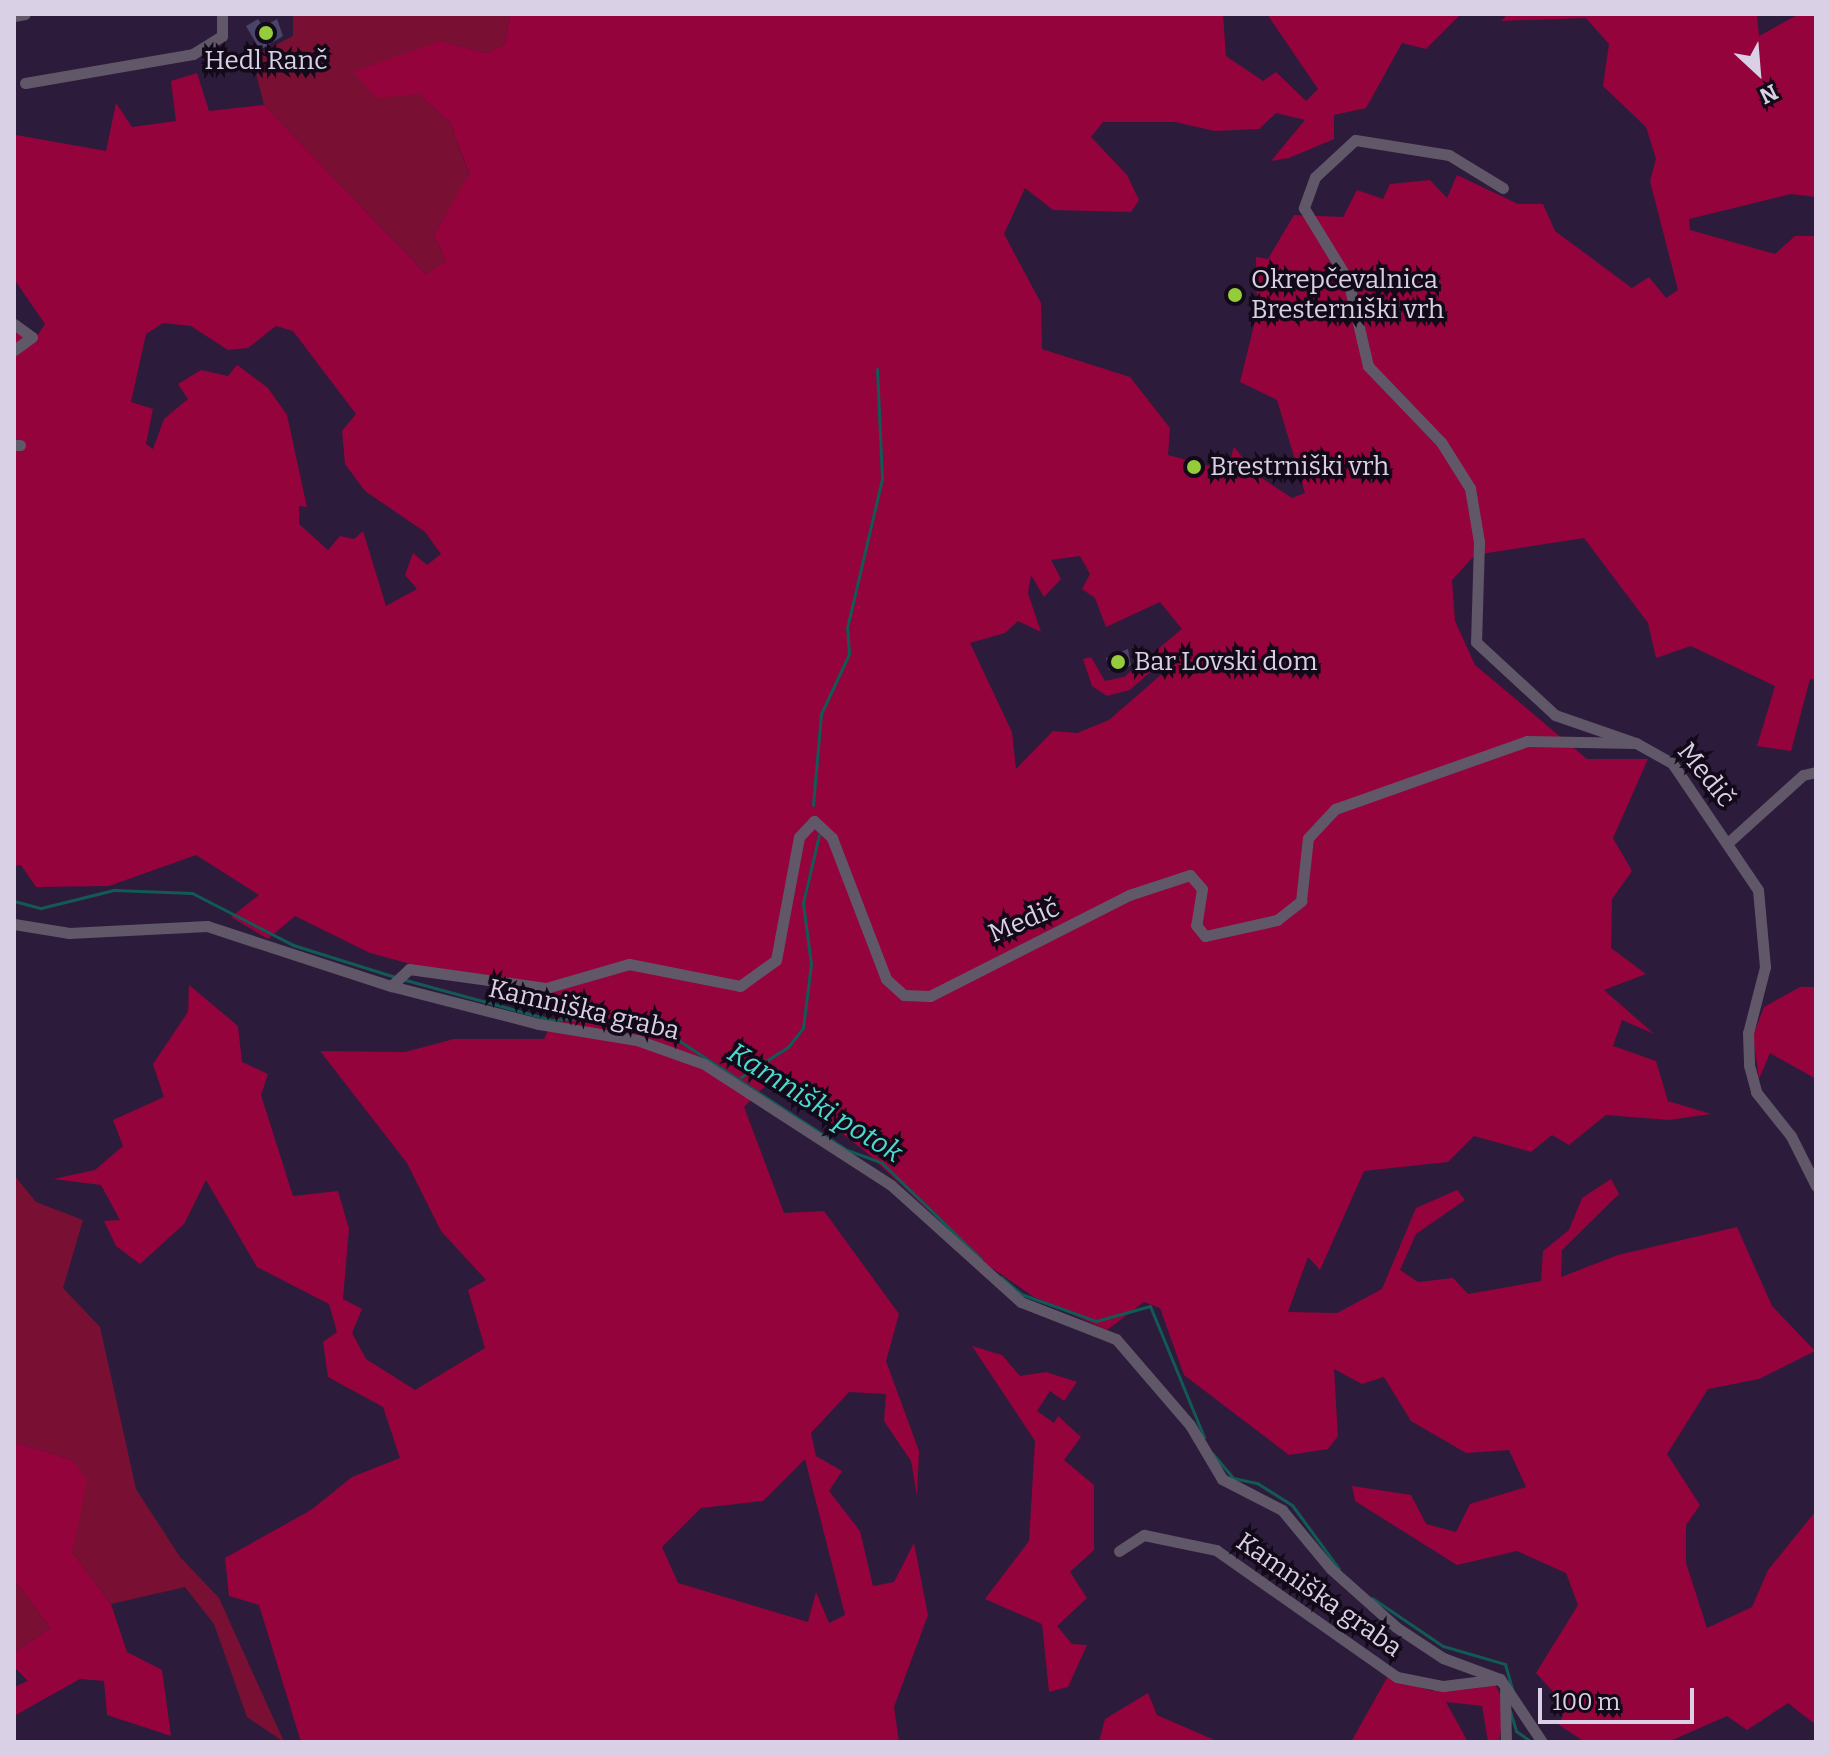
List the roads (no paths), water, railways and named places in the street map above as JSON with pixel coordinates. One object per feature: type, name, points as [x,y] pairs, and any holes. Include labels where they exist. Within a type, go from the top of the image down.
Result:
[{"type":"street","points":[[14,16],[25,14]]},
{"type":"street","points":[[25,83],[193,54],[222,36],[222,14]]},
{"type":"street","points":[[1503,188],[1449,155],[1355,140],[1315,177],[1304,208],[1348,280],[1368,366],[1441,442],[1470,488],[1479,542],[1476,642],[1555,715],[1636,743]]},
{"type":"street","points":[[14,324],[32,337],[14,350]]},
{"type":"street","name":"Medič","points":[[395,980],[546,988],[649,964],[697,982],[740,986],[776,960],[799,837],[814,821],[832,838],[886,979],[904,995],[930,996],[991,960],[1178,877],[1201,883],[1196,925],[1205,936],[1277,920],[1301,901],[1308,838],[1335,809],[1527,741],[1636,743],[1672,763],[1731,840],[1765,918],[1749,1065],[1756,1092],[1791,1136],[1816,1186]]},
{"type":"street","name":"Medič","points":[[1731,840],[1803,775],[1816,772]]},
{"type":"street","name":"Kamniška graba","points":[[14,924],[69,933],[207,926],[539,1024],[637,1040],[704,1064],[808,1137],[891,1185],[1021,1302],[1116,1339],[1190,1425],[1222,1479],[1282,1510],[1331,1569],[1396,1627],[1443,1658],[1509,1692]]},
{"type":"street","name":"Kamniška graba","points":[[1119,1551],[1144,1535],[1216,1550],[1397,1677],[1443,1686],[1509,1692]]},
{"type":"street","points":[[1506,1742],[1509,1692]]},
{"type":"street","points":[[1509,1692],[1542,1742]]},
{"type":"waterway","points":[[813,805],[821,714],[849,654],[847,628],[882,479],[877,369]]},
{"type":"waterway","points":[[741,1077],[788,1047],[803,1028],[811,964],[803,903],[819,835]]},
{"type":"waterway","name":"Kamniški potok","points":[[14,901],[41,908],[114,890],[192,893],[293,945],[395,977]]},
{"type":"waterway","name":"Kamniški potok","points":[[402,979],[552,1020],[583,1018],[624,1030],[655,1025],[847,1150],[882,1163],[981,1259]]},
{"type":"waterway","name":"Kamniški potok","points":[[1001,1277],[1021,1294],[1096,1321],[1150,1306],[1204,1437]]},
{"type":"waterway","name":"Kamniški potok","points":[[1213,1454],[1233,1478],[1257,1483],[1292,1505],[1339,1569]]},
{"type":"waterway","name":"Kamniški potok","points":[[1372,1598],[1443,1646],[1505,1664],[1513,1692]]},
{"type":"waterway","name":"Kamniški potok","points":[[1510,1711],[1516,1731],[1532,1742]]},
{"type":"place","name":"Hedl Ranč","points":[[266,33]]},
{"type":"place","name":"Okrepčevalnica Bresterniški vrh","points":[[1235,295]]},
{"type":"place","name":"Brestrniški vrh","points":[[1194,467]]},
{"type":"place","name":"Bar Lovski dom","points":[[1118,662]]}]
